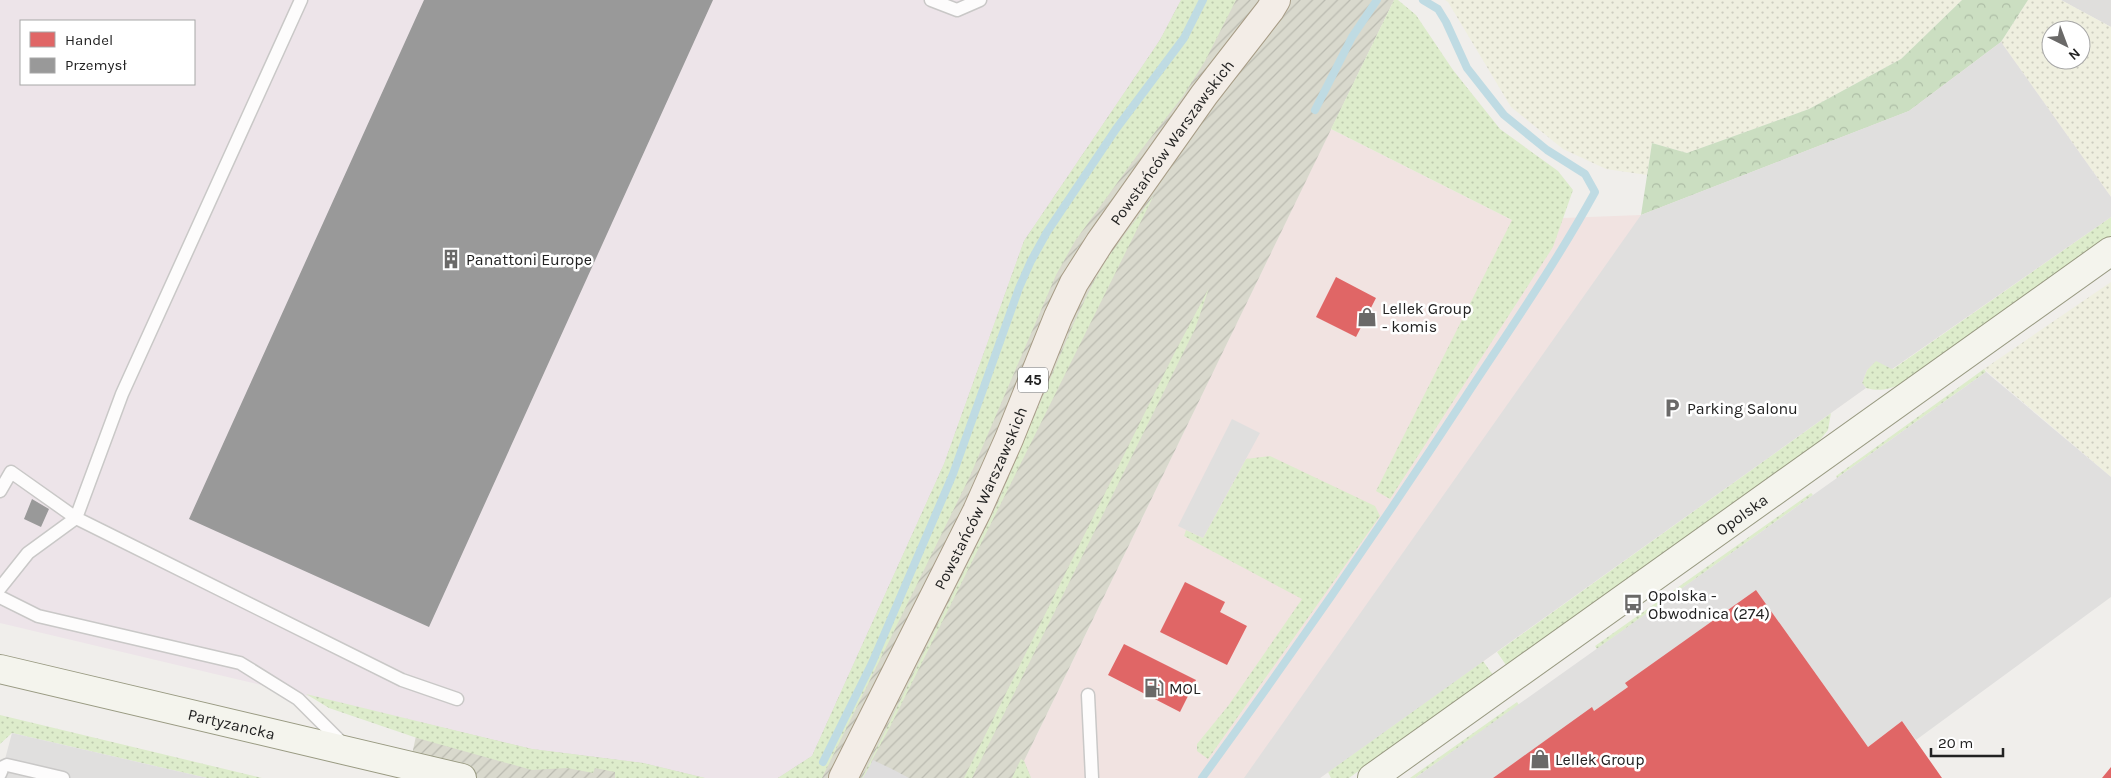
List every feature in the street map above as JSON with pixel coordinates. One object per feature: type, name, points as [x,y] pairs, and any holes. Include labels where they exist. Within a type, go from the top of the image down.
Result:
[{"type":"main road","name":"Powstańców Warszawskich","points":[[843,778],[977,511],[1009,439],[1058,316],[1074,283],[1100,242],[1204,95],[1276,0]]},
{"type":"street","name":"Opolska","points":[[1372,778],[2111,251]]},
{"type":"street","name":"Partyzancka","points":[[0,670],[462,778]]},
{"type":"lane","points":[[0,588],[28,553],[76,518],[122,394],[301,0]]},
{"type":"lane","points":[[931,0],[957,10],[980,0]]},
{"type":"lane","points":[[0,491],[10,472],[76,518],[402,680],[457,699]]},
{"type":"lane","points":[[0,597],[38,616],[240,664],[298,699],[351,752]]},
{"type":"lane","points":[[1088,695],[1092,778]]},
{"type":"lane","points":[[0,774],[3,767],[7,765],[62,778]]},
{"type":"shaded area","points":[[0,0],[1181,0],[1160,40],[1024,241],[944,464],[812,756],[778,778],[705,778],[643,763],[532,749],[0,623]]},
{"type":"shaded area","points":[[1181,0],[1394,0],[1024,761],[1031,778],[778,778],[812,756],[944,464],[1024,241],[1160,40]]},
{"type":"shaded area","points":[[2061,0],[2111,0],[2111,27]]},
{"type":"shaded area","points":[[2001,42],[2111,197],[2111,217],[1892,369],[1320,778],[1031,778],[1024,761],[1331,129],[1512,220],[1641,215],[1909,111]]},
{"type":"shaded area","name":"Parking Salonu","points":[[2001,42],[2111,197],[2111,217],[1892,369],[1876,361],[1867,370],[1862,383],[1866,388],[1320,778],[1244,778],[1641,215],[1909,111]]},
{"type":"shaded area","points":[[1986,372],[2111,477],[2111,597],[1916,740],[1902,721],[1868,747],[1756,590],[1626,683],[1628,687],[1594,711],[1592,708],[1493,778],[1415,778]]},
{"type":"shaded area","points":[[1232,419],[1260,433],[1203,538],[1178,526]]},
{"type":"shaded area","points":[[419,722],[532,749],[643,763],[705,778],[407,778]]},
{"type":"shaded area","points":[[12,733],[207,778],[0,778]]},
{"type":"green space","points":[[1181,0],[1236,0],[1205,61],[1183,96],[1075,241],[1056,275],[970,476],[822,778],[778,778],[812,756],[944,464],[1024,241],[1160,40]]},
{"type":"green space","points":[[1394,0],[1398,0],[1416,15],[1453,70],[1500,129],[1558,171],[1573,190],[1553,247],[1390,499],[1376,491],[1512,220],[1331,129]]},
{"type":"green space","points":[[1445,0],[1962,0],[1901,59],[1809,109],[1687,153],[1652,143],[1647,175],[1606,169],[1563,149],[1511,107],[1448,2]]},
{"type":"green space","points":[[1962,0],[2028,0],[2001,42],[1909,111],[1641,215],[1652,143],[1687,153],[1809,109],[1901,59]]},
{"type":"green space","points":[[2028,0],[2061,0],[2111,27],[2111,197],[2001,42]]},
{"type":"green space","points":[[1154,195],[871,762],[901,778],[862,778],[997,505],[1073,325],[1093,283],[1109,256]]},
{"type":"green space","points":[[2111,217],[2111,238],[1902,384],[1889,389],[1876,390],[1866,388],[1862,383],[1867,370],[1876,360],[1893,369]]},
{"type":"green space","points":[[2111,282],[2111,477],[1984,369]]},
{"type":"green space","points":[[1209,288],[1195,329],[972,778],[964,778],[1174,354]]},
{"type":"green space","points":[[1984,369],[1986,372],[1837,478],[1836,476]]},
{"type":"green space","points":[[1831,413],[1828,430],[1816,445],[1506,665],[1497,652]]},
{"type":"green space","points":[[1270,456],[1375,506],[1380,516],[1208,759],[1197,751],[1197,744],[1228,706],[1302,599],[1184,536],[1186,530],[1203,538],[1246,459]]},
{"type":"green space","points":[[1811,493],[1813,495],[1597,649],[1595,646]]},
{"type":"green space","points":[[1483,661],[1493,675],[1349,778],[1331,778],[1328,772]]},
{"type":"green space","points":[[306,694],[532,749],[643,763],[705,778],[615,778],[615,772],[595,768],[593,773],[567,768],[532,770],[417,738],[329,708]]},
{"type":"green space","points":[[1517,702],[1519,705],[1415,778],[1410,778]]},
{"type":"green space","points":[[0,715],[262,778],[207,778],[12,733],[0,744]]},
{"type":"green space","points":[[1021,759],[1024,761],[1031,778],[1012,778]]},
{"type":"pier","points":[[873,760],[894,770],[909,778],[863,778]]},
{"type":"building: Handel","points":[[1336,277],[1376,298],[1356,337],[1316,317]]},
{"type":"building: Handel","points":[[1185,582],[1225,602],[1220,612],[1247,626],[1227,665],[1160,632]]},
{"type":"building: Handel","points":[[1756,590],[1868,747],[1902,721],[1942,778],[1493,778],[1592,707],[1594,711],[1628,687],[1625,683]]},
{"type":"building: Handel","points":[[1124,644],[1196,680],[1180,712],[1108,675]]},
{"type":"building: Handel","points":[[2111,767],[2111,778],[2102,778]]},
{"type":"building: Przemysł","name":"Panattoni Europe","points":[[424,0],[713,0],[429,627],[189,519]]},
{"type":"building: Przemysł","points":[[32,499],[49,509],[41,527],[24,519]]},
{"type":"waterway","points":[[823,762],[872,663],[953,474],[1019,288],[1031,261],[1047,232],[1116,129],[1184,38],[1203,0]]},
{"type":"waterway","points":[[1315,110],[1352,37],[1377,0]]},
{"type":"waterway","points":[[1202,778],[1402,493],[1532,296],[1595,192],[1585,174],[1547,150],[1504,115],[1467,68],[1438,9],[1423,0]]},
{"type":"place","name":"Panattoni Europe","points":[[451,259]]},
{"type":"place","name":"Lellek Group - komis","points":[[1367,317]]},
{"type":"place","name":"Parking Salonu","points":[[1672,408]]},
{"type":"place","name":"Opolska - Obwodnica (274)","points":[[1633,604]]},
{"type":"place","name":"MOL","points":[[1154,688]]},
{"type":"place","name":"Lellek Group","points":[[1540,759]]}]
